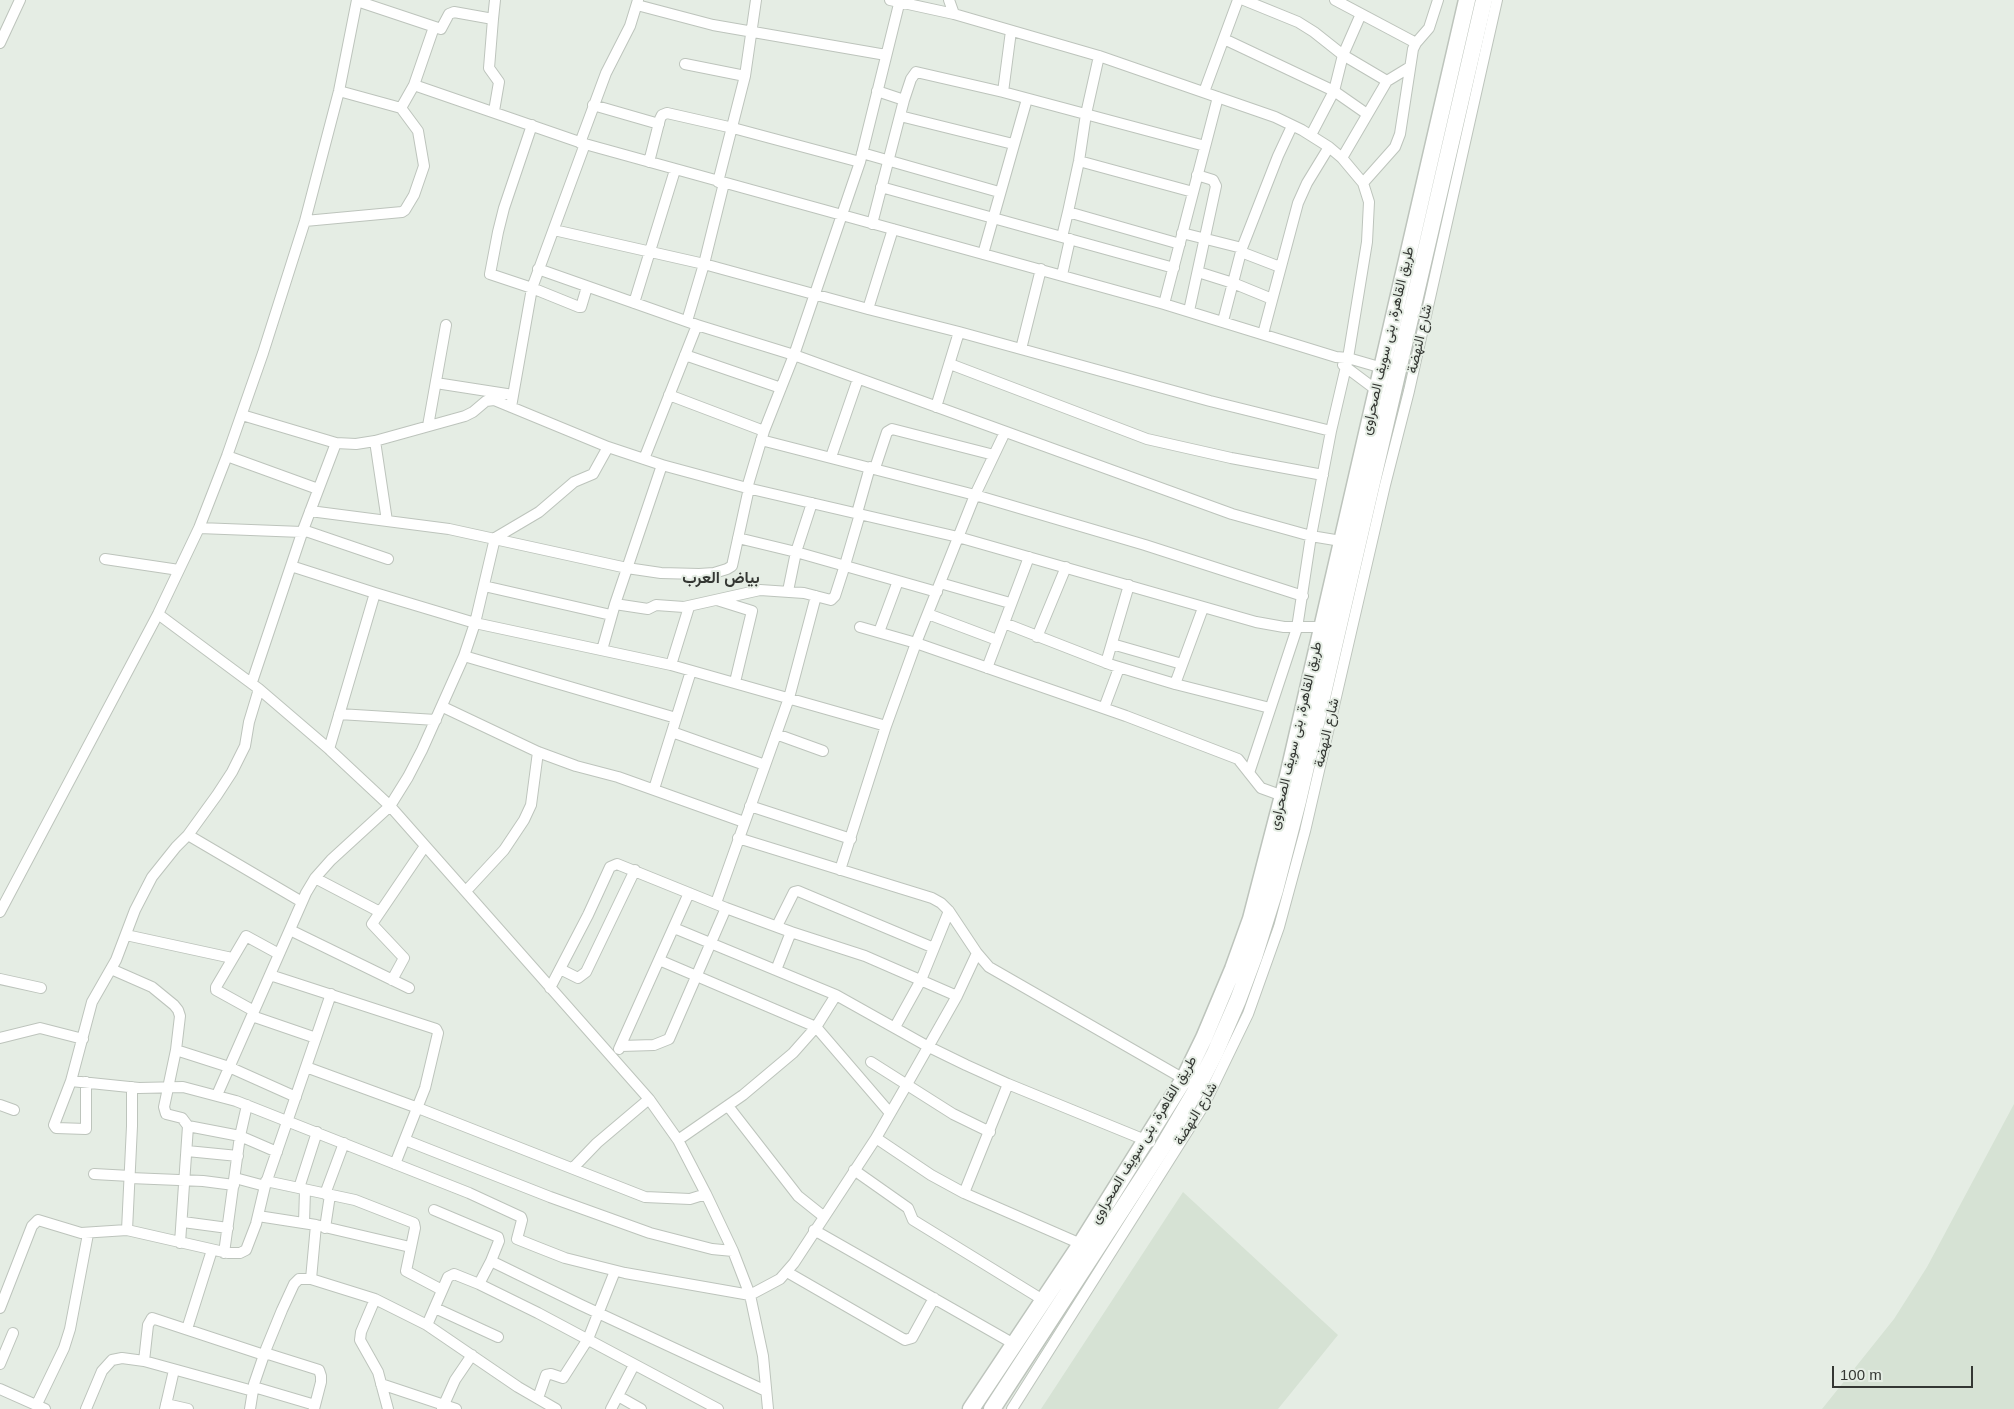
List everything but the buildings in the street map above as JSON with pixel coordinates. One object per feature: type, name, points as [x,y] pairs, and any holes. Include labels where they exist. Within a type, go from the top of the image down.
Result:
[{"type":"main road","name":"طريق القاهرة, بنى سويف الصحراوى","points":[[992,1409],[1089,1272],[1179,1132],[1234,1009],[1254,957],[1275,890],[1298,801],[1467,0]]},
{"type":"main road","name":"طريق القاهرة, بنى سويف الصحراوى","points":[[1389,370],[1484,0]]},
{"type":"main road","name":"طريق القاهرة, بنى سويف الصحراوى","points":[[971,1409],[1081,1244],[1184,1079],[1204,1038],[1233,969],[1251,920],[1283,796],[1341,541],[1384,393]]},
{"type":"street","points":[[0,43],[20,0]]},
{"type":"street","points":[[494,111],[499,82],[488,68],[495,0]]},
{"type":"street","points":[[686,321],[704,264],[745,76],[756,0]]},
{"type":"street","points":[[310,511],[449,529],[627,568],[661,573],[714,573],[732,566],[748,488],[762,435],[794,356],[843,216],[861,157],[886,55],[897,0],[954,14],[1099,56],[1275,117],[1329,147],[1342,158],[1362,183],[1369,202],[1369,228],[1347,363],[1331,431],[1296,628],[1249,773]]},
{"type":"street","points":[[949,0],[954,14]]},
{"type":"street","points":[[1204,92],[1238,0]]},
{"type":"street","points":[[1244,0],[1298,22],[1343,55],[1387,81]]},
{"type":"street","points":[[1335,0],[1416,43]]},
{"type":"street","points":[[1362,183],[1395,147],[1400,134],[1410,67],[1416,43],[1429,28],[1438,0]]},
{"type":"street","name":"شارع النهضة","points":[[1179,1132],[1212,1089],[1248,1014],[1288,898],[1408,391],[1497,0]]},
{"type":"street","points":[[0,912],[158,614],[198,528],[227,456],[305,222],[339,91],[357,1],[434,27],[442,28],[449,14],[454,12],[493,19]]},
{"type":"street","points":[[512,407],[532,288],[583,144],[593,104],[614,55],[630,26],[637,3],[713,25],[886,55]]},
{"type":"street","points":[[1311,136],[1334,92],[1343,55],[1361,14]]},
{"type":"street","points":[[402,108],[414,85],[434,27]]},
{"type":"street","points":[[1003,92],[1011,31]]},
{"type":"street","points":[[1224,39],[1334,92],[1367,114]]},
{"type":"street","points":[[1062,275],[1068,212],[1099,56]]},
{"type":"street","points":[[685,64],[745,76]]},
{"type":"street","points":[[1342,158],[1387,81],[1410,67]]},
{"type":"street","points":[[872,224],[904,100],[911,79],[916,72],[1003,92],[1205,146]]},
{"type":"street","points":[[414,85],[494,111],[583,144],[892,230],[1041,269],[1223,321],[1336,357],[1347,363],[1384,393]]},
{"type":"street","points":[[305,222],[402,212],[414,194],[423,172],[424,166],[418,131],[402,108],[339,91]]},
{"type":"street","points":[[877,91],[904,100]]},
{"type":"street","points":[[1164,304],[1218,96]]},
{"type":"street","points":[[983,254],[999,192],[1027,99]]},
{"type":"street","points":[[593,104],[659,124]]},
{"type":"street","points":[[648,162],[662,115],[667,113],[861,157],[889,160],[999,192]]},
{"type":"street","points":[[900,116],[1013,144]]},
{"type":"street","points":[[532,125],[504,208],[490,272],[491,276],[532,288],[579,307],[587,287]]},
{"type":"street","points":[[1223,321],[1242,250],[1278,156],[1292,126]]},
{"type":"street","points":[[1263,334],[1298,203],[1307,183],[1329,147]]},
{"type":"street","points":[[1079,161],[1193,192]]},
{"type":"street","points":[[634,303],[675,170]]},
{"type":"street","points":[[1189,311],[1216,186],[1213,180],[1197,175]]},
{"type":"street","points":[[881,187],[1174,268]]},
{"type":"street","points":[[1068,212],[1180,244]]},
{"type":"street","points":[[554,230],[704,264],[1210,401],[1331,431]]},
{"type":"street","points":[[868,309],[892,230]]},
{"type":"street","points":[[1182,233],[1242,250],[1280,267]]},
{"type":"street","points":[[538,269],[697,325],[858,378],[1232,514],[1311,536],[1341,541]]},
{"type":"street","points":[[1021,349],[1041,269]]},
{"type":"street","points":[[1198,272],[1233,283],[1272,299]]},
{"type":"street","points":[[428,426],[446,325]]},
{"type":"street","points":[[644,459],[697,325]]},
{"type":"street","points":[[936,407],[960,332]]},
{"type":"street","points":[[685,355],[781,388]]},
{"type":"street","points":[[1347,363],[1389,370]]},
{"type":"street","points":[[950,364],[1147,438],[1248,462],[1323,476]]},
{"type":"street","points":[[831,457],[858,378]]},
{"type":"street","points":[[436,383],[514,395]]},
{"type":"street","points":[[669,395],[762,435],[831,457],[975,494],[1146,545],[1302,596]]},
{"type":"street","points":[[242,415],[336,444],[356,444],[376,441],[470,414],[489,400],[512,407],[608,446],[662,465],[748,488],[958,536],[1270,626],[1322,627]]},
{"type":"street","points":[[615,604],[648,609],[656,605],[689,607],[753,591],[788,591],[829,600],[834,598],[872,468],[887,432],[892,429],[994,455]]},
{"type":"street","points":[[840,870],[886,726],[916,643],[975,494],[1005,432]]},
{"type":"street","points":[[376,441],[387,521]]},
{"type":"street","points":[[86,1082],[86,1129],[56,1128],[54,1125],[72,1081],[92,1002],[111,969],[135,910],[152,877],[188,835],[217,795],[245,746],[256,686],[302,531],[336,444]]},
{"type":"street","points":[[217,1095],[302,902],[315,878],[331,860],[390,806],[408,778],[443,707],[464,656],[475,623],[496,538],[540,512],[574,482],[593,474],[608,446]]},
{"type":"street","points":[[227,456],[318,489]]},
{"type":"street","points":[[602,650],[615,604],[662,465]]},
{"type":"street","points":[[788,591],[796,552],[812,503]]},
{"type":"street","points":[[198,528],[302,531],[388,559]]},
{"type":"street","points":[[738,538],[845,565],[898,581],[938,587],[1010,603]]},
{"type":"street","points":[[987,668],[1029,557]]},
{"type":"street","points":[[105,559],[179,570]]},
{"type":"street","points":[[292,566],[475,623],[602,650],[735,682],[886,726]]},
{"type":"street","points":[[1037,637],[1066,567]]},
{"type":"street","points":[[879,632],[898,581]]},
{"type":"street","points":[[484,586],[612,615]]},
{"type":"street","points":[[1106,663],[1129,586]]},
{"type":"street","points":[[329,749],[375,593]]},
{"type":"street","points":[[716,904],[789,698],[816,596]]},
{"type":"street","points":[[717,600],[752,611],[735,682]]},
{"type":"street","points":[[671,666],[689,607]]},
{"type":"street","points":[[1174,684],[1204,608]]},
{"type":"street","points":[[158,614],[256,686],[329,749],[390,806],[649,1099],[678,1140],[706,1194],[733,1251],[750,1295],[763,1356],[768,1409]]},
{"type":"street","points":[[928,614],[997,640]]},
{"type":"street","points":[[1004,623],[1119,668],[1270,708]]},
{"type":"street","points":[[860,627],[916,643],[1104,708],[1238,759],[1260,788],[1283,796]]},
{"type":"street","points":[[1112,644],[1182,664]]},
{"type":"street","points":[[464,656],[676,718]]},
{"type":"street","points":[[1104,708],[1119,668]]},
{"type":"street","points":[[654,789],[691,671]]},
{"type":"street","points":[[443,707],[538,752],[576,766],[654,789],[744,822]]},
{"type":"street","points":[[339,714],[436,720]]},
{"type":"street","points":[[672,732],[765,765]]},
{"type":"street","points":[[776,734],[824,751]]},
{"type":"street","points":[[466,890],[504,850],[524,820],[531,805],[538,752]]},
{"type":"street","points":[[750,806],[850,839]]},
{"type":"street","points":[[188,835],[302,902]]},
{"type":"street","points":[[738,838],[932,898],[949,911],[977,953],[989,967],[1184,1079]]},
{"type":"street","points":[[392,980],[404,958],[372,924],[425,846]]},
{"type":"street","points":[[550,988],[610,867],[621,864],[726,908],[865,956],[957,996]]},
{"type":"street","points":[[560,969],[578,978],[586,972],[636,870]]},
{"type":"street","points":[[315,878],[380,912]]},
{"type":"street","points":[[777,926],[794,892],[798,891],[934,948]]},
{"type":"street","points":[[614,1059],[689,894]]},
{"type":"street","points":[[620,1046],[654,1045],[668,1039],[712,944],[726,908]]},
{"type":"street","points":[[895,1027],[921,980],[949,911]]},
{"type":"street","points":[[674,928],[836,995],[927,1046],[1008,1084],[1146,1140],[1167,1152]]},
{"type":"street","points":[[290,930],[409,988]]},
{"type":"street","points":[[776,970],[791,932]]},
{"type":"street","points":[[126,935],[232,958]]},
{"type":"street","points":[[279,954],[248,936],[245,937],[216,986],[216,990],[253,1013],[316,1038]]},
{"type":"street","points":[[72,1081],[132,1088],[166,1089],[183,1087],[217,1095],[317,1132],[521,1217],[522,1220],[516,1236],[518,1240],[565,1258],[615,1271],[750,1295],[770,1286],[788,1272],[876,1138],[957,996],[977,953]]},
{"type":"street","points":[[659,960],[816,1027],[890,1114]]},
{"type":"street","points":[[111,969],[152,986],[174,1005],[180,1016],[176,1050],[166,1089],[165,1112],[169,1116],[182,1118],[188,1126],[183,1222],[180,1243]]},
{"type":"street","points":[[270,976],[331,994],[436,1029],[438,1032],[425,1088],[395,1164]]},
{"type":"street","points":[[0,979],[41,988]]},
{"type":"street","points":[[0,1308],[32,1226],[36,1221],[42,1220],[73,1232],[88,1234],[127,1230],[224,1253],[234,1254],[246,1250],[258,1216],[265,1183],[278,1152],[331,994]]},
{"type":"street","points":[[678,1140],[728,1106],[793,1053],[816,1027],[836,995]]},
{"type":"street","points":[[0,1038],[40,1028],[82,1039]]},
{"type":"street","points":[[176,1050],[229,1067],[296,1097]]},
{"type":"street","points":[[870,1062],[953,1114],[990,1132]]},
{"type":"street","points":[[306,1067],[418,1108],[645,1196],[690,1199],[706,1194]]},
{"type":"street","points":[[964,1194],[1008,1084]]},
{"type":"street","points":[[127,1230],[132,1088]]},
{"type":"street","points":[[573,1168],[597,1143],[649,1099]]},
{"type":"street","points":[[0,1105],[14,1110]]},
{"type":"street","points":[[224,1253],[240,1136],[247,1105]]},
{"type":"street","points":[[728,1106],[794,1192],[823,1216]]},
{"type":"street","points":[[188,1126],[240,1136],[278,1152]]},
{"type":"street","points":[[304,1223],[302,1189],[317,1132]]},
{"type":"street","points":[[876,1138],[931,1175],[964,1194],[1081,1244]]},
{"type":"street","points":[[405,1140],[550,1197],[650,1233],[712,1249],[733,1251]]},
{"type":"street","points":[[311,1279],[328,1194],[344,1143]]},
{"type":"street","points":[[187,1151],[238,1156]]},
{"type":"street","points":[[854,1170],[908,1208],[913,1220],[1043,1300]]},
{"type":"street","points":[[94,1174],[265,1183],[355,1200],[414,1223],[415,1228],[406,1271],[442,1290]]},
{"type":"street","points":[[434,1210],[498,1238],[499,1241],[479,1284]]},
{"type":"street","points":[[258,1216],[321,1226],[410,1247]]},
{"type":"street","points":[[183,1222],[228,1228]]},
{"type":"street","points":[[814,1230],[1014,1344]]},
{"type":"street","points":[[0,1389],[41,1406],[70,1329],[88,1234]]},
{"type":"street","points":[[187,1329],[212,1250]]},
{"type":"street","points":[[491,1260],[766,1391]]},
{"type":"street","points":[[538,1398],[546,1375],[550,1374],[563,1378],[588,1339],[600,1313],[615,1271]]},
{"type":"street","points":[[788,1272],[905,1340],[912,1338],[934,1298]]},
{"type":"street","points":[[1012,1409],[1089,1272]]},
{"type":"street","points":[[427,1325],[448,1277],[452,1274],[479,1284],[588,1339],[718,1409]]},
{"type":"street","points":[[250,1409],[253,1389],[264,1354],[294,1284],[302,1278],[311,1279],[375,1299],[427,1325],[556,1409]]},
{"type":"street","points":[[375,1299],[361,1332],[360,1340],[373,1362],[388,1409]]},
{"type":"street","points":[[435,1308],[498,1337]]},
{"type":"street","points":[[86,1409],[107,1364],[112,1360],[122,1358],[144,1361],[314,1407],[321,1382],[319,1370],[152,1318],[150,1320],[144,1361]]},
{"type":"street","points":[[0,1364],[13,1333]]},
{"type":"street","points":[[443,1407],[455,1380],[472,1355]]},
{"type":"street","points":[[611,1409],[634,1364]]},
{"type":"street","points":[[174,1370],[166,1406],[188,1409]]},
{"type":"street","points":[[381,1384],[443,1407],[456,1409]]},
{"type":"street","points":[[618,1396],[641,1409]]},
{"type":"shaded area","points":[[2014,1104],[2014,1409],[1822,1409],[1894,1319],[1927,1267]]},
{"type":"shaded area","points":[[1183,1192],[1338,1335],[1278,1409],[1041,1409]]},
{"type":"district","name":"بياض العرب","points":[[721,579]]}]
